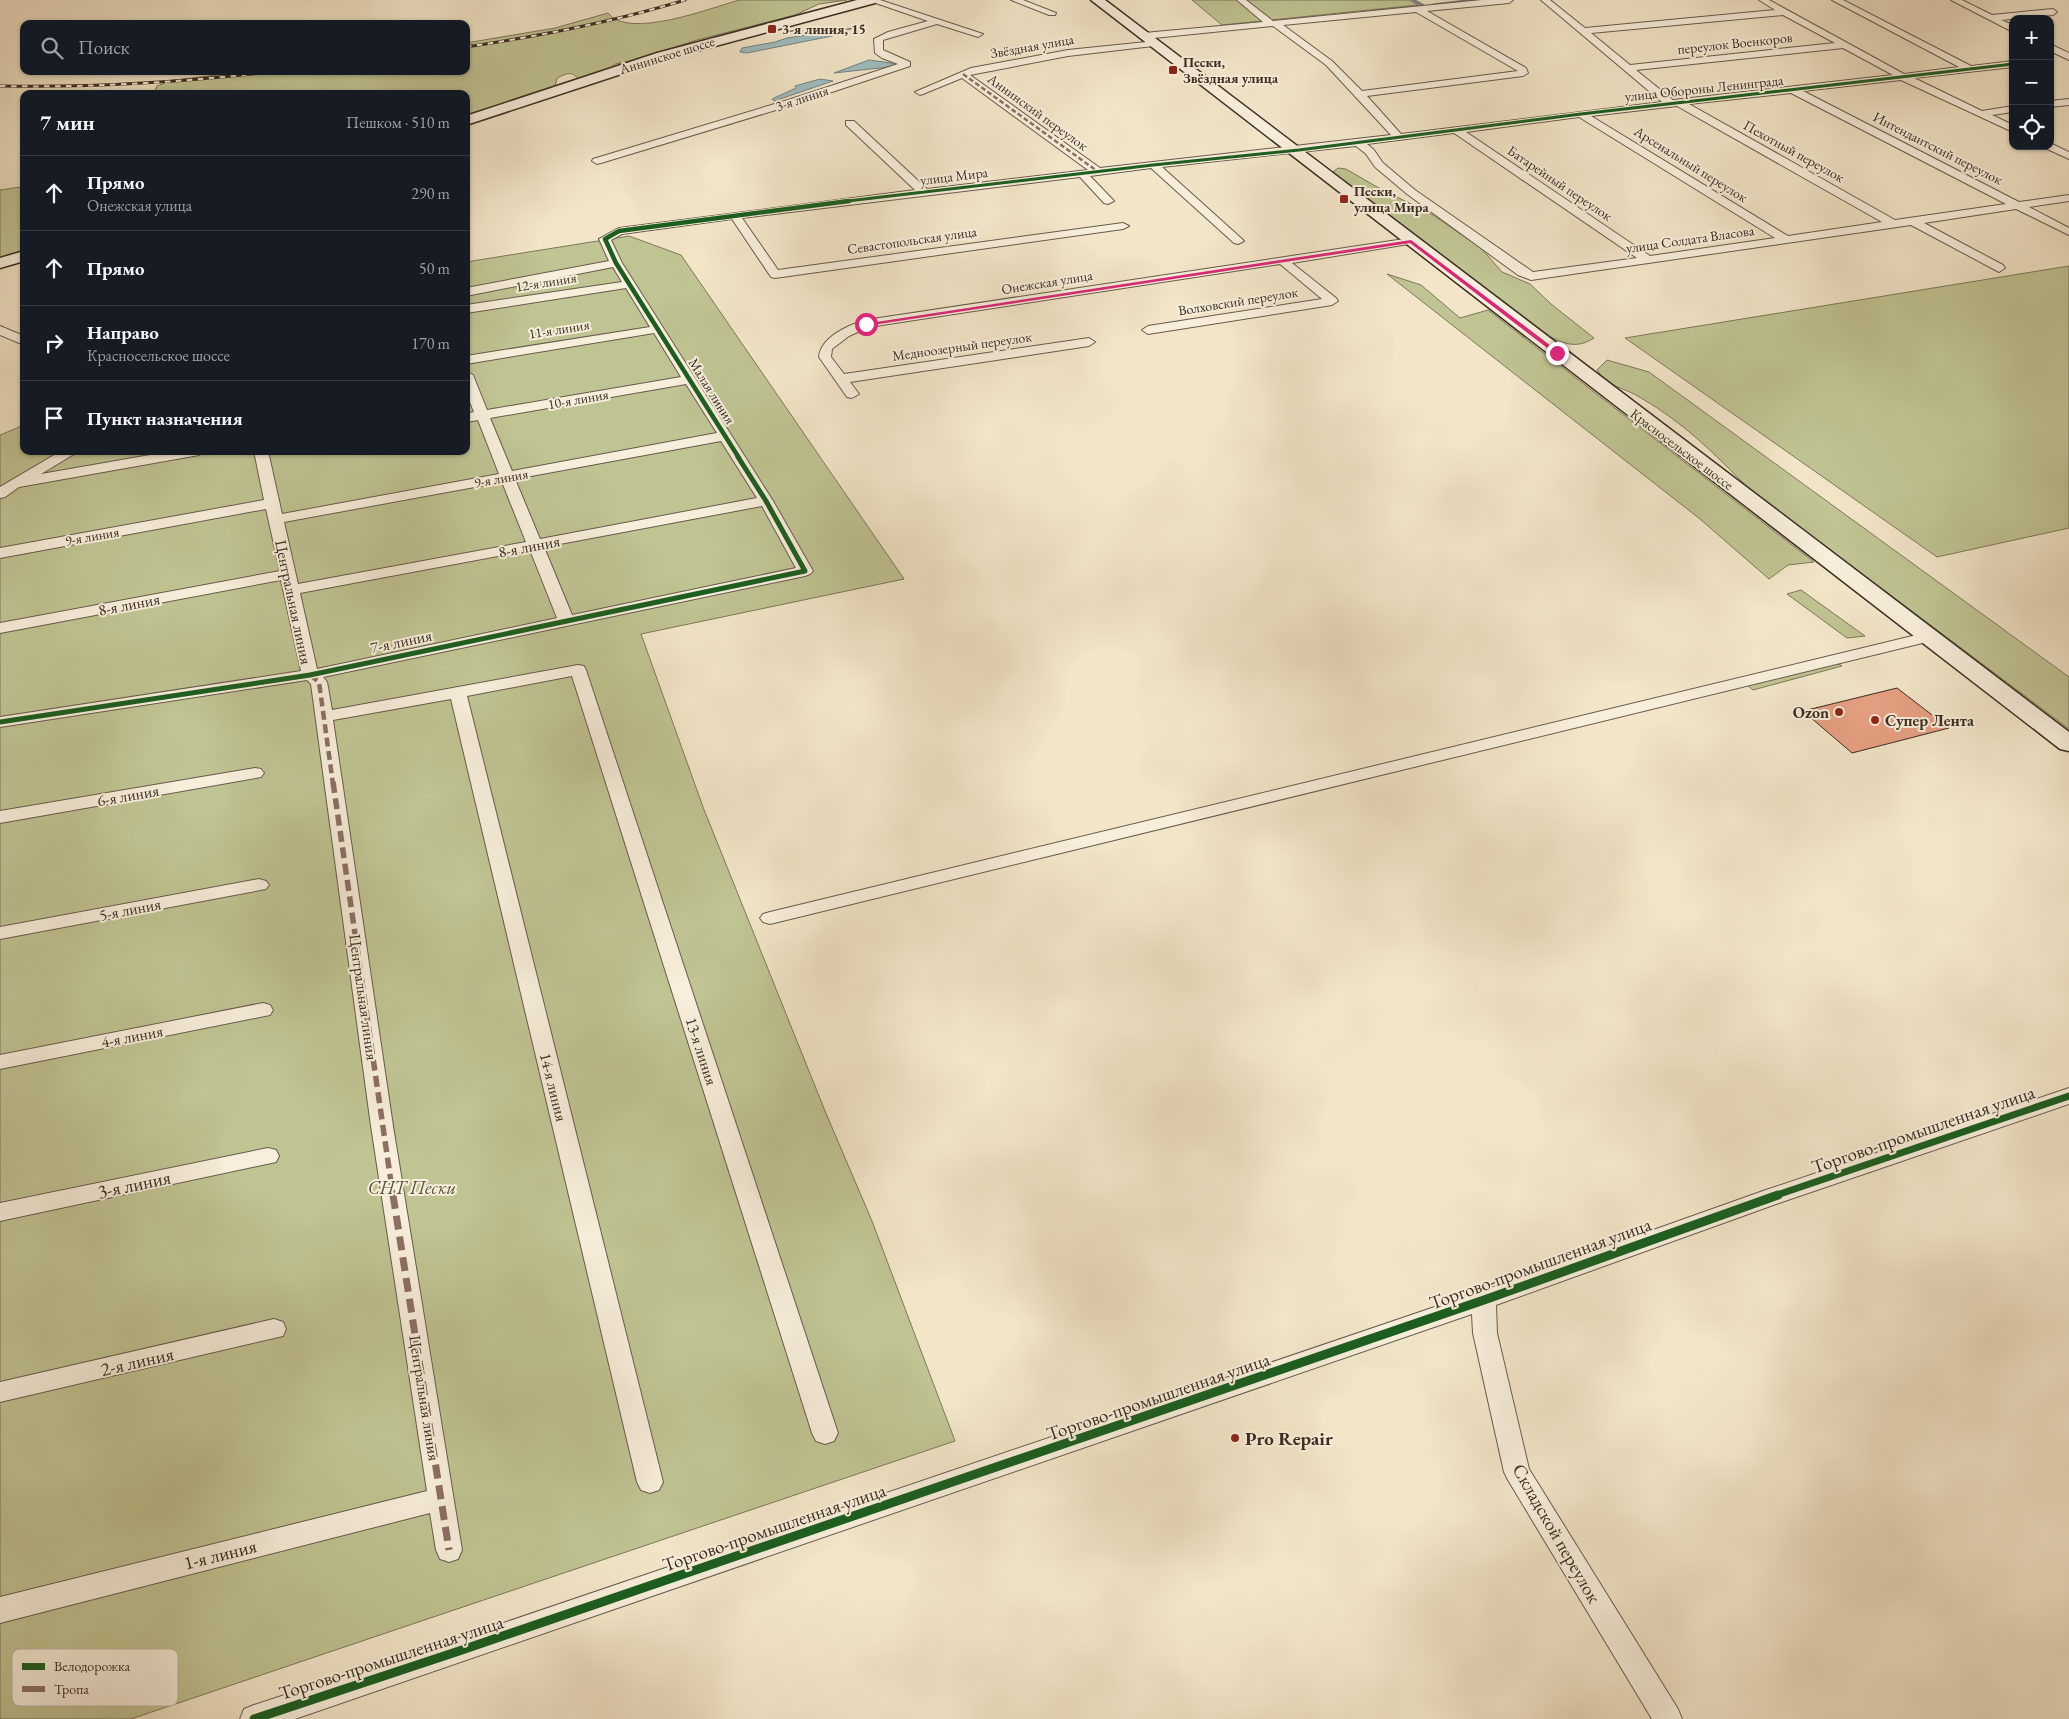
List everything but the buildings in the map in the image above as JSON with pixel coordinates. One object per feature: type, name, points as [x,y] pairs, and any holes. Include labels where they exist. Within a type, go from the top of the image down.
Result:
[{"type":"main road","name":"Аннинское шоссе","points":[[470,121],[662,56],[871,0]]},
{"type":"main road","name":"Красносельское шоссе","points":[[1097,0],[2069,744]]},
{"type":"main road","points":[[0,263],[20,257]]},
{"type":"street","points":[[871,0],[978,34]]},
{"type":"street","points":[[1014,0],[1052,13]]},
{"type":"street","points":[[1241,0],[1329,63],[1360,94],[1398,137]]},
{"type":"street","points":[[1271,22],[1451,0]]},
{"type":"street","points":[[1421,4],[1435,8],[1509,0]]},
{"type":"street","name":"Пехотный переулок","points":[[1545,0],[1628,68],[1675,103],[1893,224]]},
{"type":"street","points":[[1763,0],[1905,78],[2009,127]]},
{"type":"street","points":[[1836,0],[1969,70]]},
{"type":"street","points":[[1955,0],[2009,27]]},
{"type":"street","points":[[1360,94],[1523,73],[1523,70],[1421,4]]},
{"type":"street","points":[[1149,40],[1382,7]]},
{"type":"street","points":[[1582,31],[1784,12]]},
{"type":"street","points":[[1990,18],[2053,12]]},
{"type":"street","name":"3-я линия","points":[[597,161],[796,101],[906,64],[885,56],[878,51],[879,39],[937,21]]},
{"type":"street","name":"Звёздная улица","points":[[920,92],[962,74],[1068,53],[1149,40]]},
{"type":"street","name":"переулок Военкоров","points":[[1628,68],[1845,45]]},
{"type":"street","points":[[2054,49],[2069,57]]},
{"type":"street","points":[[2054,59],[2069,57]]},
{"type":"street","name":"улица Обороны Ленинграда","points":[[1359,143],[1581,114],[2009,65]]},
{"type":"street","name":"Аннинский переулок","points":[[962,74],[1097,171]]},
{"type":"street","name":"Интендантский переулок","points":[[1793,90],[2069,232]]},
{"type":"street","points":[[2054,104],[2069,102]]},
{"type":"street","points":[[1980,114],[2009,110]]},
{"type":"street","name":"Арсенальный переулок","points":[[1581,114],[1786,240]]},
{"type":"street","points":[[850,123],[924,192]]},
{"type":"street","name":"Батарейный переулок","points":[[1456,130],[1648,260]]},
{"type":"street","points":[[1294,152],[1359,143]]},
{"type":"street","name":"улица Солдата Власова","points":[[1359,143],[1370,152],[1379,165],[1411,192],[1522,272],[1531,276],[2069,198]]},
{"type":"street","points":[[2054,149],[2069,156]]},
{"type":"street","name":"улица Мира","points":[[619,231],[1097,171],[1294,152]]},
{"type":"street","points":[[1153,165],[1238,241]]},
{"type":"street","points":[[1082,173],[1108,200]]},
{"type":"street","name":"Севастопольская улица","points":[[735,216],[775,274],[1123,226]]},
{"type":"street","points":[[1912,221],[1999,268]]},
{"type":"street","name":"Малая линия","points":[[619,231],[605,239],[616,263],[766,501],[804,571]]},
{"type":"street","points":[[1335,253],[1411,241]]},
{"type":"street","name":"Онежская улица","points":[[852,394],[825,357],[826,348],[845,334],[866,324],[1335,253]]},
{"type":"street","name":"Волховский переулок","points":[[1148,330],[1332,301],[1283,261]]},
{"type":"street","points":[[470,291],[616,263]]},
{"type":"street","name":"12-я линия","points":[[470,308],[630,284]]},
{"type":"street","name":"11-я линия","points":[[470,359],[658,328]]},
{"type":"street","points":[[0,330],[20,339]]},
{"type":"street","name":"Медноозерный переулок","points":[[840,379],[1089,342]]},
{"type":"street","name":"10-я линия","points":[[470,418],[690,380]]},
{"type":"street","points":[[470,385],[566,621]]},
{"type":"street","name":"9-я линия","points":[[277,519],[725,436]]},
{"type":"street","points":[[0,494],[15,483],[65,455]]},
{"type":"street","points":[[15,483],[176,455]]},
{"type":"street","name":"Центральная линия","points":[[261,455],[310,675],[319,682],[382,1126],[448,1550]]},
{"type":"street","name":"8-я линия","points":[[292,590],[766,501]]},
{"type":"street","name":"9-я линия","points":[[0,553],[273,504]]},
{"type":"street","name":"7-я линия","points":[[0,722],[310,675],[804,571]]},
{"type":"street","name":"8-я линия","points":[[0,628],[288,574]]},
{"type":"street","points":[[770,918],[1929,636]]},
{"type":"street","name":"13-я линия","points":[[458,692],[578,670],[825,1433]]},
{"type":"street","points":[[324,717],[458,692]]},
{"type":"street","name":"14-я линия","points":[[458,692],[650,1482]]},
{"type":"street","name":"6-я линия","points":[[0,817],[255,773]]},
{"type":"street","name":"5-я линия","points":[[0,933],[259,885]]},
{"type":"street","name":"4-я линия","points":[[0,1062],[263,1010]]},
{"type":"street","name":"Торгово-промышленная улица","points":[[254,1719],[459,1651],[1484,1300],[1871,1162],[2069,1096]]},
{"type":"street","name":"3-я линия","points":[[0,1212],[268,1156]]},
{"type":"street","name":"Складской переулок","points":[[1484,1300],[1485,1334],[1517,1472],[1668,1719]]},
{"type":"street","name":"2-я линия","points":[[0,1392],[274,1329]]},
{"type":"street","name":"1-я линия","points":[[0,1610],[441,1499]]},
{"type":"green space","points":[[739,0],[847,0],[819,4],[795,15],[697,40],[631,61],[615,64],[608,70],[578,79],[573,74],[566,74],[557,78],[555,86],[470,117],[470,90],[155,90],[157,86],[166,81],[217,75],[470,75],[470,42],[555,28],[608,13],[618,21],[633,23],[651,23],[691,15]]},
{"type":"green space","points":[[1192,0],[1409,0],[1418,5],[1222,25]]},
{"type":"green space","points":[[1338,168],[1346,169],[1433,215],[1481,248],[1502,272],[1530,284],[1551,304],[1594,338],[1581,344],[1569,344],[1544,334],[1333,172]]},
{"type":"green space","points":[[20,187],[20,252],[0,259],[0,190]]},
{"type":"green space","name":"СНТ Пески","points":[[629,236],[681,255],[904,579],[641,634],[703,807],[825,1111],[872,1221],[955,1441],[178,1703],[178,1649],[12,1649],[12,1706],[170,1706],[131,1719],[0,1719],[0,435],[20,427],[20,455],[470,455],[470,261]]},
{"type":"green space","points":[[2069,266],[2069,528],[1937,557],[1625,338]]},
{"type":"green space","points":[[1387,274],[1421,285],[1460,318],[1488,310],[1814,562],[1788,565],[1769,579],[1700,519]]},
{"type":"green space","points":[[1607,360],[1649,372],[2069,677],[2069,729],[1749,489],[1711,451],[1671,417],[1635,394],[1611,384],[1597,370]]},
{"type":"green space","points":[[1801,590],[1865,636],[1847,638],[1787,594]]},
{"type":"green space","points":[[1837,663],[1842,666],[1753,690],[1747,685]]},
{"type":"water","points":[[853,28],[832,36],[747,53],[740,52],[742,48],[787,38]]},
{"type":"water","points":[[869,60],[899,64],[889,67],[834,73]]},
{"type":"water","points":[[820,79],[833,81],[774,101],[772,99],[796,88],[795,86]]},
{"type":"waterway","points":[[1375,11],[1424,6],[1413,0]]},
{"type":"waterway","points":[[1433,5],[1474,0]]},
{"type":"railway","points":[[470,46],[576,28],[685,0]]},
{"type":"railway","points":[[0,86],[140,83],[239,75]]},
{"type":"marked path","points":[[963,74],[1097,171]]},
{"type":"marked path","points":[[310,675],[319,682],[382,1126],[449,1550]]},
{"type":"cycle path","points":[[0,722],[310,675],[805,571],[766,501],[616,263],[605,239],[619,231],[775,210],[1153,165],[1299,150],[1581,114],[2009,64]]},
{"type":"cycle path","points":[[254,1719],[459,1651],[1484,1300],[1771,1197],[2069,1096]]},
{"type":"place","name":"3-я линия, 15","points":[[772,29]]},
{"type":"place","name":"Пески, Звёздная улица","points":[[1173,70]]},
{"type":"place","name":"Пески, улица Мира","points":[[1344,199]]},
{"type":"place","name":"Ozon","points":[[1839,712]]},
{"type":"place","name":"Супер Лента","points":[[1875,720]]},
{"type":"place","name":"Pro Repair","points":[[1235,1438]]},
{"type":"route","points":[[866,324],[1411,241],[1557,353]]}]
